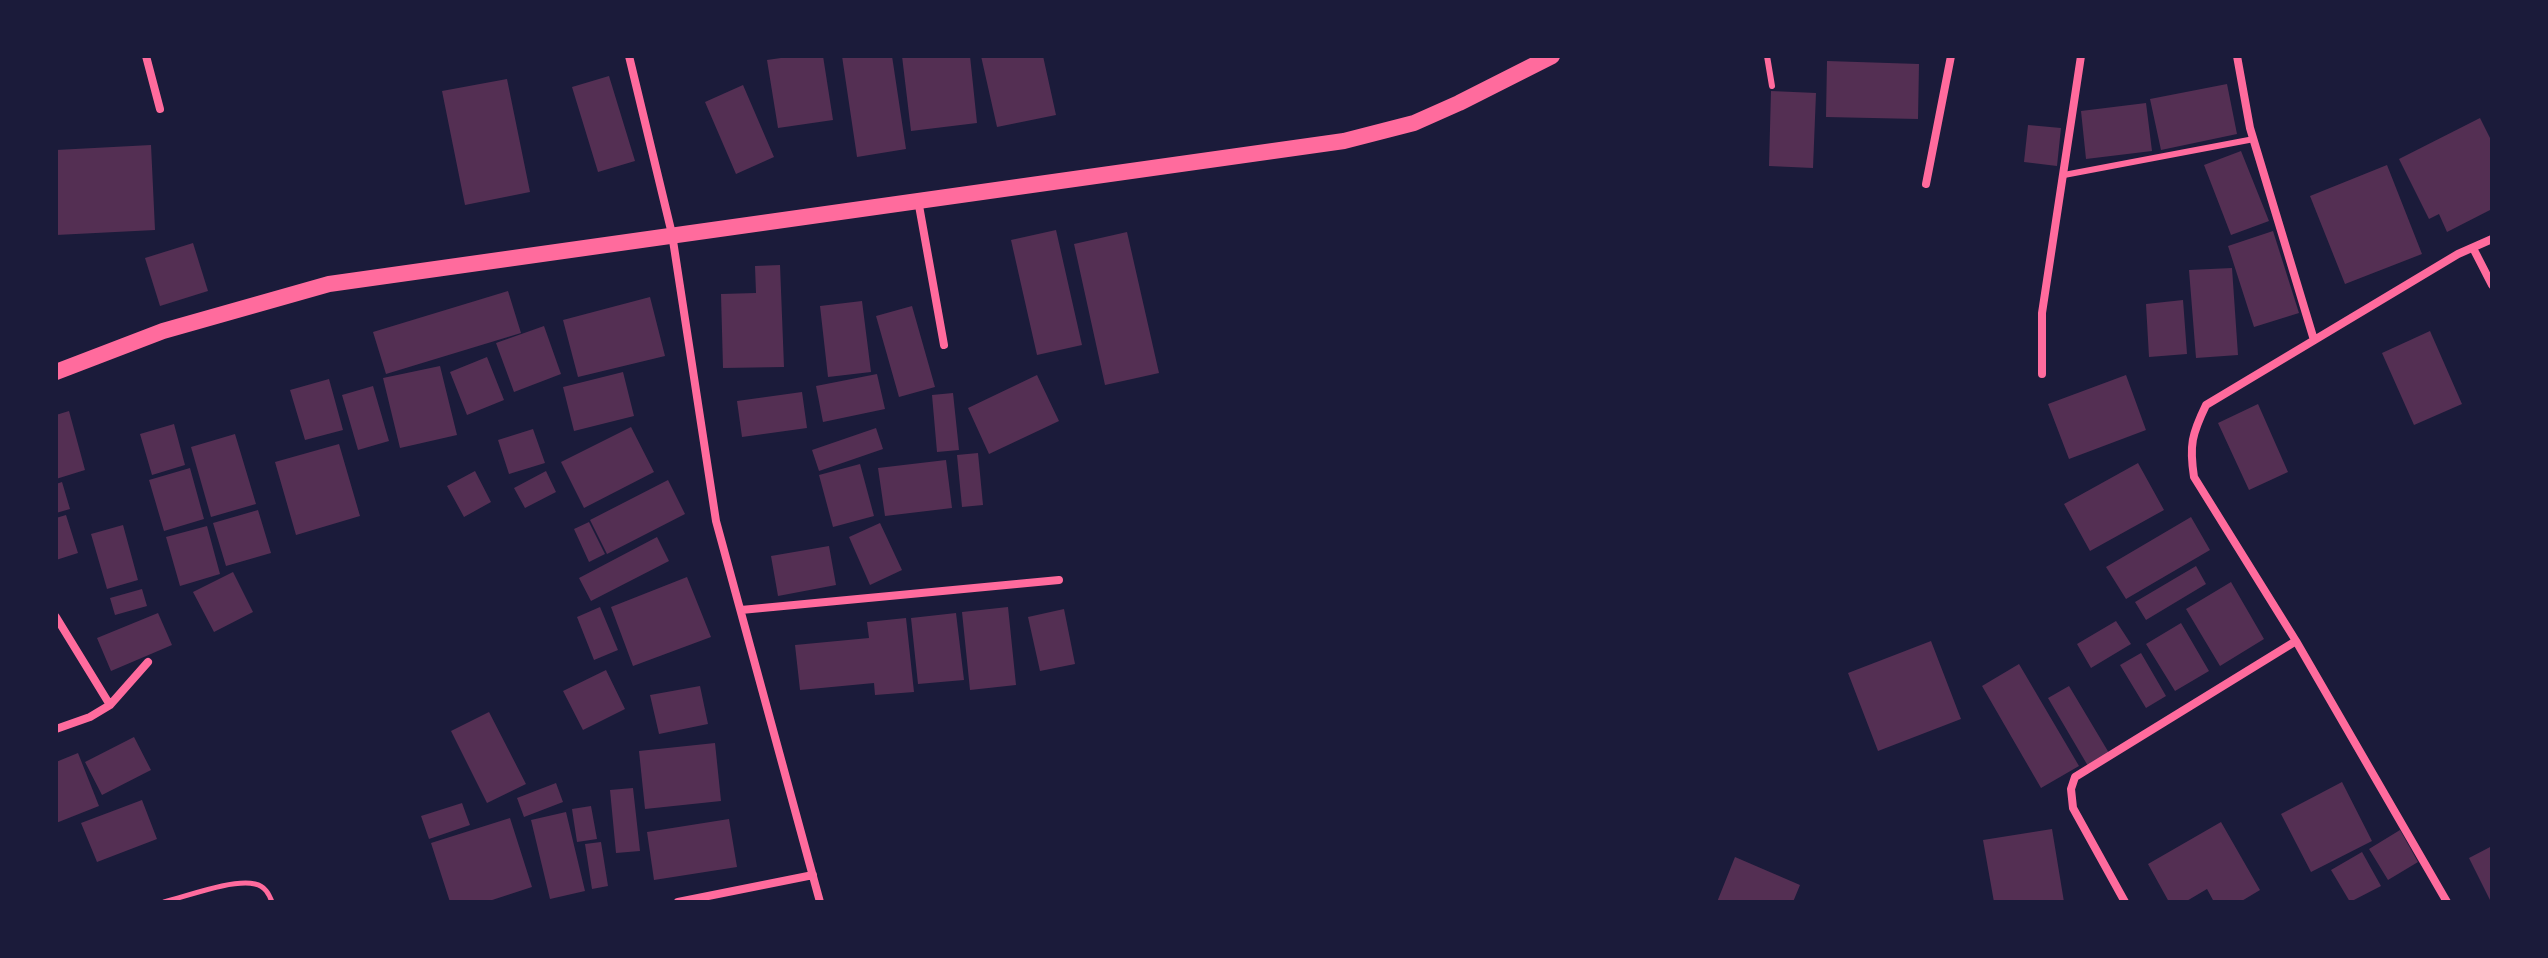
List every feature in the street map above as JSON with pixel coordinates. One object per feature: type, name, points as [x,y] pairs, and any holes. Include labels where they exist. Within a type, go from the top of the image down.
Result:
[{"type":"main road","points":[[56,372],[163,331],[329,284],[1344,141],[1414,123],[1552,56]]},
{"type":"street","points":[[146,56],[160,109]]},
{"type":"street","points":[[629,56],[672,234],[716,521],[820,902]]},
{"type":"street","points":[[1926,184],[1951,56]]},
{"type":"street","points":[[2042,374],[2042,313],[2081,56]]},
{"type":"street","points":[[2237,56],[2254,139],[2314,340]]},
{"type":"street","points":[[917,200],[944,345]]},
{"type":"street","points":[[2447,902],[2296,641],[2194,477],[2190,451],[2193,432],[2206,405],[2458,254],[2492,239]]},
{"type":"street","points":[[2473,248],[2492,285]]},
{"type":"street","points":[[741,610],[1059,580]]},
{"type":"street","points":[[56,617],[110,705]]},
{"type":"street","points":[[2125,902],[2073,808],[2071,789],[2075,777],[2296,641]]},
{"type":"street","points":[[56,729],[90,717],[110,705],[148,662]]},
{"type":"street","points":[[678,902],[813,875]]},
{"type":"lane","points":[[1767,56],[1772,86]]},
{"type":"lane","points":[[2064,175],[2254,139]]},
{"type":"path","points":[[164,902],[240,883],[258,884],[266,890],[272,902]]},
{"type":"building","points":[[823,56],[833,120],[778,128],[767,60]]},
{"type":"building","points":[[842,56],[892,56],[906,149],[857,157]]},
{"type":"building","points":[[902,56],[970,56],[977,123],[911,131]]},
{"type":"building","points":[[981,56],[1043,56],[1056,115],[997,127]]},
{"type":"building","points":[[1827,61],[1919,64],[1918,119],[1826,117]]},
{"type":"building","points":[[609,76],[635,161],[598,172],[572,87]]},
{"type":"building","points":[[507,79],[530,192],[465,205],[442,91]]},
{"type":"building","points":[[2227,84],[2237,134],[2161,150],[2150,99]]},
{"type":"building","points":[[743,85],[774,157],[736,174],[705,102]]},
{"type":"building","points":[[1771,91],[1816,93],[1813,168],[1769,166]]},
{"type":"building","points":[[2146,103],[2152,151],[2086,159],[2081,111]]},
{"type":"building","points":[[2480,118],[2492,142],[2492,209],[2447,232],[2439,214],[2429,219],[2399,159]]},
{"type":"building","points":[[2028,125],[2061,128],[2057,166],[2024,162]]},
{"type":"building","points":[[151,145],[155,230],[56,235],[56,150]]},
{"type":"building","points":[[2241,151],[2269,221],[2231,235],[2204,165]]},
{"type":"building","points":[[2387,165],[2422,254],[2345,284],[2310,196]]},
{"type":"building","points":[[1056,230],[1082,345],[1037,355],[1011,240]]},
{"type":"building","points":[[2273,231],[2299,313],[2254,327],[2228,246]]},
{"type":"building","points":[[1127,232],[1159,373],[1105,385],[1074,244]]},
{"type":"building","points":[[193,243],[208,291],[160,306],[145,258]]},
{"type":"building","points":[[780,265],[784,367],[723,368],[721,294],[756,293],[755,266]]},
{"type":"building","points":[[2232,268],[2238,355],[2196,358],[2189,270]]},
{"type":"building","points":[[508,291],[521,333],[386,374],[373,332]]},
{"type":"building","points":[[650,297],[665,356],[578,377],[563,320]]},
{"type":"building","points":[[2183,300],[2187,354],[2149,357],[2146,304]]},
{"type":"building","points":[[862,301],[871,372],[828,377],[820,306]]},
{"type":"building","points":[[912,306],[935,387],[899,397],[876,316]]},
{"type":"building","points":[[544,326],[561,374],[514,392],[496,343]]},
{"type":"building","points":[[2430,331],[2462,404],[2414,425],[2382,353]]},
{"type":"building","points":[[487,357],[504,400],[467,415],[450,372]]},
{"type":"building","points":[[440,366],[457,435],[400,448],[383,378]]},
{"type":"building","points":[[623,372],[634,416],[574,431],[563,387]]},
{"type":"building","points":[[877,374],[885,409],[823,422],[816,386]]},
{"type":"building","points":[[1037,375],[1059,421],[989,454],[968,408]]},
{"type":"building","points":[[2126,375],[2146,430],[2069,459],[2048,404]]},
{"type":"building","points":[[329,379],[343,430],[305,440],[290,390]]},
{"type":"building","points":[[373,386],[389,441],[358,450],[342,395]]},
{"type":"building","points":[[802,392],[807,428],[742,437],[737,401]]},
{"type":"building","points":[[953,393],[959,450],[937,452],[932,395]]},
{"type":"building","points":[[2258,404],[2288,472],[2249,490],[2218,423]]},
{"type":"building","points":[[69,411],[85,470],[56,479],[56,415]]},
{"type":"building","points":[[174,424],[185,465],[152,475],[140,434]]},
{"type":"building","points":[[631,427],[654,472],[584,508],[561,462]]},
{"type":"building","points":[[876,428],[883,449],[819,471],[812,450]]},
{"type":"building","points":[[533,429],[545,463],[509,474],[498,440]]},
{"type":"building","points":[[235,434],[256,504],[211,517],[191,447]]},
{"type":"building","points":[[339,444],[360,516],[296,535],[275,462]]},
{"type":"building","points":[[978,453],[983,505],[962,507],[957,455]]},
{"type":"building","points":[[946,460],[952,508],[885,516],[878,468]]},
{"type":"building","points":[[2138,463],[2164,510],[2090,551],[2064,504]]},
{"type":"building","points":[[860,464],[874,516],[833,527],[819,475]]},
{"type":"building","points":[[190,468],[204,519],[164,531],[149,480]]},
{"type":"building","points":[[475,471],[491,502],[464,517],[447,486]]},
{"type":"building","points":[[546,471],[556,492],[525,508],[514,488]]},
{"type":"building","points":[[668,480],[685,514],[607,554],[590,520]]},
{"type":"building","points":[[62,482],[70,509],[56,513],[56,484]]},
{"type":"building","points":[[258,510],[271,553],[226,566],[213,523]]},
{"type":"building","points":[[66,515],[78,553],[56,560],[56,518]]},
{"type":"building","points":[[2191,517],[2210,550],[2126,599],[2106,567]]},
{"type":"building","points":[[589,522],[605,554],[589,562],[574,529]]},
{"type":"building","points":[[880,523],[902,570],[870,585],[849,537]]},
{"type":"building","points":[[123,525],[138,580],[107,589],[91,534]]},
{"type":"building","points":[[207,526],[220,574],[180,586],[166,537]]},
{"type":"building","points":[[657,537],[669,561],[591,601],[579,578]]},
{"type":"building","points":[[829,546],[836,585],[778,596],[771,556]]},
{"type":"building","points":[[2196,566],[2206,584],[2146,620],[2135,602]]},
{"type":"building","points":[[233,572],[253,612],[214,632],[193,592]]},
{"type":"building","points":[[687,577],[711,637],[633,666],[611,607]]},
{"type":"building","points":[[2231,582],[2264,639],[2220,666],[2186,609]]},
{"type":"building","points":[[142,589],[147,606],[115,615],[110,598]]},
{"type":"building","points":[[600,607],[618,650],[594,660],[577,617]]},
{"type":"building","points":[[1008,607],[1016,685],[970,690],[962,612]]},
{"type":"building","points":[[1064,609],[1075,664],[1040,671],[1028,617]]},
{"type":"building","points":[[158,613],[172,645],[111,671],[97,638]]},
{"type":"building","points":[[956,613],[964,680],[918,684],[911,618]]},
{"type":"building","points":[[906,618],[914,692],[875,695],[874,683],[800,690],[795,645],[869,638],[867,622]]},
{"type":"building","points":[[2116,621],[2131,644],[2091,668],[2077,644]]},
{"type":"building","points":[[2181,623],[2209,671],[2175,691],[2146,644]]},
{"type":"building","points":[[1931,641],[1961,719],[1878,751],[1848,673]]},
{"type":"building","points":[[2141,653],[2166,696],[2146,708],[2120,665]]},
{"type":"building","points":[[2019,664],[2079,766],[2041,788],[1982,686]]},
{"type":"building","points":[[606,670],[625,709],[583,730],[563,691]]},
{"type":"building","points":[[700,686],[708,724],[659,734],[650,695]]},
{"type":"building","points":[[2069,686],[2109,753],[2088,766],[2048,698]]},
{"type":"building","points":[[489,712],[526,784],[487,803],[451,731]]},
{"type":"building","points":[[134,737],[151,770],[102,795],[85,762]]},
{"type":"building","points":[[715,743],[721,801],[645,809],[639,751]]},
{"type":"building","points":[[78,753],[99,806],[56,823],[56,762]]},
{"type":"building","points":[[2342,782],[2372,841],[2311,872],[2281,814]]},
{"type":"building","points":[[556,783],[563,802],[524,817],[517,798]]},
{"type":"building","points":[[633,788],[640,851],[616,853],[610,790]]},
{"type":"building","points":[[142,800],[157,839],[97,862],[81,823]]},
{"type":"building","points":[[462,803],[470,825],[429,839],[421,816]]},
{"type":"building","points":[[591,806],[597,839],[577,842],[572,809]]},
{"type":"building","points":[[566,812],[585,891],[550,899],[531,820]]},
{"type":"building","points":[[510,818],[532,887],[486,902],[450,902],[431,843]]},
{"type":"building","points":[[729,819],[737,867],[654,880],[647,832]]},
{"type":"building","points":[[2221,822],[2260,890],[2240,902],[2214,902],[2207,889],[2185,902],[2169,902],[2148,864]]},
{"type":"building","points":[[2052,829],[2064,902],[1994,902],[1983,840]]},
{"type":"building","points":[[2400,830],[2418,862],[2388,880],[2369,849]]},
{"type":"building","points":[[601,842],[608,886],[592,889],[585,844]]},
{"type":"building","points":[[2492,846],[2492,902],[2491,902],[2469,858]]},
{"type":"building","points":[[2362,852],[2381,886],[2350,902],[2331,870]]},
{"type":"building","points":[[1735,857],[1800,885],[1793,902],[1717,902]]}]
